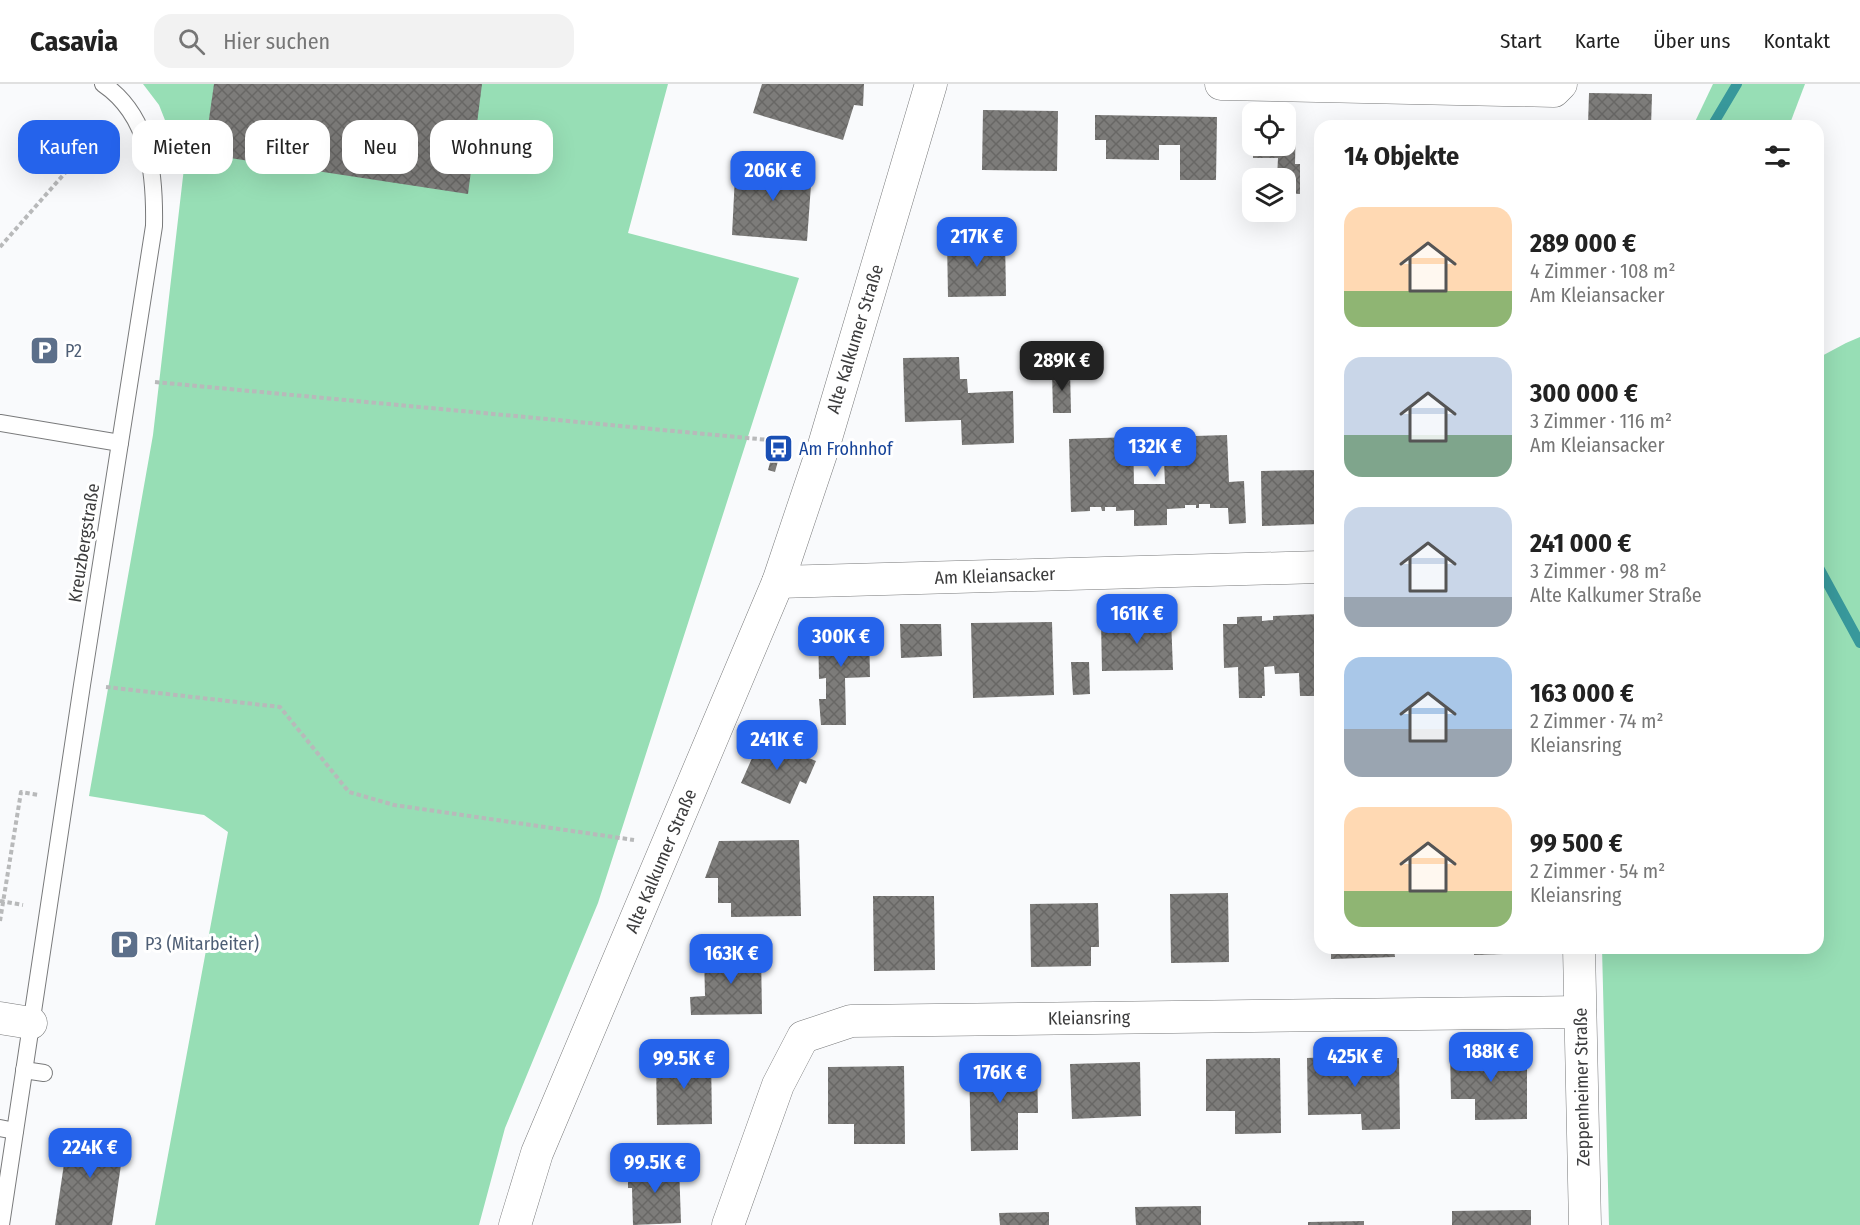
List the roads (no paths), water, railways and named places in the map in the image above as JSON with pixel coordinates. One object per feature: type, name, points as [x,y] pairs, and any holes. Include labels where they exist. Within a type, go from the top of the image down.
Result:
[{"type":"street","name":"Alte Kalkumer Straße","points":[[515,1225],[537,1153],[778,582],[824,445],[931,84]]},
{"type":"street","points":[[1221,84],[1557,88]]},
{"type":"street","name":"Am Kleiansacker","points":[[778,582],[1314,567]]},
{"type":"street","name":"Zeppenheimer Straße","points":[[1579,954],[1584,1225]]},
{"type":"street","name":"Kleiansring","points":[[729,1225],[778,1085],[804,1037],[851,1021],[1580,1012]]},
{"type":"street","points":[[0,1018],[31,1023]]},
{"type":"lane","name":"Kreuzbergstraße","points":[[1,1225],[7,1130],[24,1070],[154,226],[152,166],[147,145],[125,104],[116,93],[103,84]]},
{"type":"lane","points":[[0,423],[120,444]]},
{"type":"lane","points":[[24,1070],[44,1073]]},
{"type":"waterway","points":[[1716,120],[1737,84]]},
{"type":"waterway","points":[[1824,577],[1860,643]]},
{"type":"place","name":"P2","points":[[44,351]]},
{"type":"place","name":"Am Frohnhof","points":[[778,449]]},
{"type":"place","name":"P3 (Mitarbeiter)","points":[[124,944]]}]
